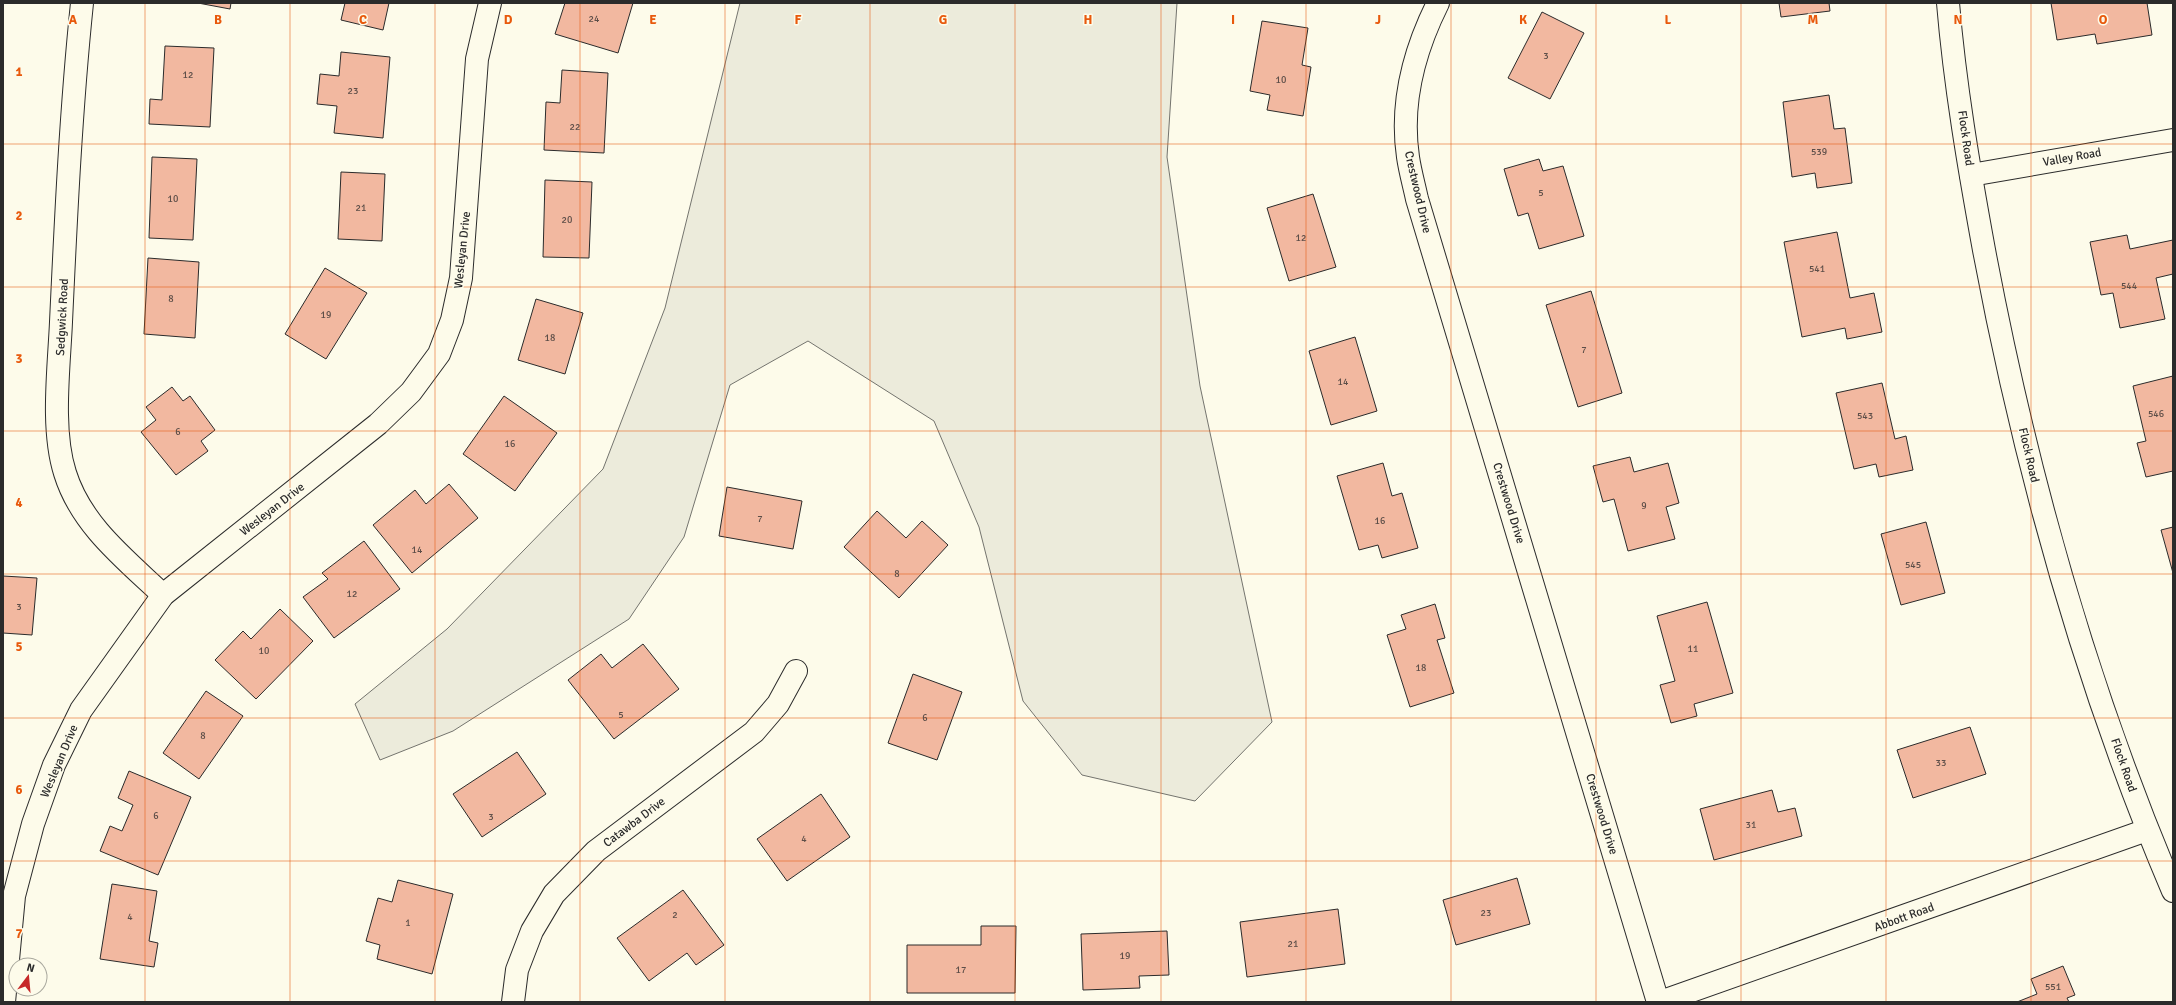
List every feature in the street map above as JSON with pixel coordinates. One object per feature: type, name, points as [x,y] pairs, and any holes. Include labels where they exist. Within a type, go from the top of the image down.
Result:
[{"type":"street","name":"Sedgwick Road","points":[[82,3],[69,143],[57,425],[64,473],[80,508],[101,536],[163,595]]},
{"type":"street","name":"Wesleyan Drive","points":[[4,1002],[14,896],[33,824],[54,765],[81,710],[163,595],[378,424],[411,392],[439,354],[452,320],[461,278],[477,59],[490,3]]},
{"type":"street","name":"Crestwood Drive","points":[[1438,3],[1423,32],[1410,77],[1406,114],[1408,157],[1422,214],[1659,1002]]},
{"type":"street","name":"Flock Road","points":[[1948,3],[1971,175],[1999,330],[2038,494],[2086,655],[2147,830],[2173,891]]},
{"type":"street","name":"Valley Road","points":[[1971,175],[2173,140]]},
{"type":"street","name":"Catawba Drive","points":[[513,1002],[517,970],[532,930],[554,894],[596,851],[754,732],[778,704],[796,671]]},
{"type":"street","name":"Abbott Road","points":[[1659,1002],[2147,830]]},
{"type":"shaded area","points":[[740,3],[1177,3],[1167,157],[1200,386],[1272,722],[1195,801],[1082,775],[1023,701],[979,527],[934,421],[808,341],[730,385],[684,537],[629,619],[453,731],[380,760],[355,704],[447,629],[603,469],[665,308]]},
{"type":"building","points":[[198,3],[231,3],[230,9]]},
{"type":"building","points":[[345,3],[389,3],[383,30],[341,20]]},
{"type":"building","points":[[565,3],[633,3],[618,53],[555,34]]},
{"type":"building","points":[[1779,3],[1829,3],[1830,11],[1781,17]]},
{"type":"building","points":[[2051,3],[2147,3],[2152,35],[2097,44],[2095,34],[2057,40]]},
{"type":"building","points":[[1542,12],[1584,33],[1550,99],[1508,78]]},
{"type":"building","points":[[1262,21],[1308,28],[1302,65],[1311,67],[1303,116],[1267,110],[1270,95],[1250,91]]},
{"type":"building","points":[[165,46],[214,48],[210,127],[149,124],[150,99],[162,100]]},
{"type":"building","points":[[341,52],[390,57],[383,138],[334,133],[337,106],[317,104],[320,74],[339,76]]},
{"type":"building","points":[[562,70],[608,73],[604,153],[544,150],[546,102],[560,103]]},
{"type":"building","points":[[1829,95],[1834,129],[1845,128],[1852,183],[1817,188],[1815,173],[1792,177],[1783,102]]},
{"type":"building","points":[[152,157],[197,159],[193,240],[149,238]]},
{"type":"building","points":[[1539,159],[1543,171],[1563,166],[1584,236],[1539,249],[1528,213],[1518,216],[1504,169]]},
{"type":"building","points":[[341,172],[385,174],[382,241],[338,239]]},
{"type":"building","points":[[545,180],[592,182],[589,258],[543,257]]},
{"type":"building","points":[[1313,194],[1336,267],[1289,281],[1267,208]]},
{"type":"building","points":[[1837,232],[1850,298],[1874,293],[1882,332],[1847,339],[1845,328],[1802,337],[1784,242]]},
{"type":"building","points":[[2127,235],[2130,249],[2173,240],[2173,274],[2156,278],[2165,319],[2120,328],[2113,293],[2101,295],[2090,242]]},
{"type":"building","points":[[148,258],[199,262],[195,338],[144,334]]},
{"type":"building","points":[[325,268],[367,293],[326,359],[285,334]]},
{"type":"building","points":[[1591,291],[1622,393],[1578,407],[1546,305]]},
{"type":"building","points":[[536,299],[583,313],[565,374],[518,360]]},
{"type":"building","points":[[1355,337],[1377,411],[1331,425],[1309,351]]},
{"type":"building","points":[[2173,376],[2173,471],[2146,477],[2137,443],[2146,441],[2133,386]]},
{"type":"building","points":[[1882,383],[1895,439],[1906,436],[1913,470],[1879,477],[1876,464],[1854,469],[1836,393]]},
{"type":"building","points":[[172,387],[183,401],[190,396],[215,430],[201,441],[208,451],[176,475],[141,432],[156,420],[146,407]]},
{"type":"building","points":[[504,396],[557,433],[515,491],[463,454]]},
{"type":"building","points":[[1630,457],[1634,472],[1668,463],[1679,503],[1666,507],[1675,539],[1628,551],[1614,499],[1603,502],[1593,466]]},
{"type":"building","points":[[1383,463],[1392,496],[1402,493],[1418,548],[1382,558],[1378,545],[1359,550],[1337,476]]},
{"type":"building","points":[[449,484],[478,518],[412,573],[373,525],[415,490],[426,504]]},
{"type":"building","points":[[727,487],[802,501],[793,549],[719,536]]},
{"type":"building","points":[[877,511],[906,538],[922,521],[948,545],[899,598],[844,547]]},
{"type":"building","points":[[1926,522],[1945,593],[1901,605],[1881,534]]},
{"type":"building","points":[[2173,527],[2173,573],[2161,530]]},
{"type":"building","points":[[364,541],[400,589],[334,638],[303,597],[328,579],[322,573]]},
{"type":"building","points":[[3,576],[37,578],[32,635],[3,633]]},
{"type":"building","points":[[1707,602],[1733,693],[1694,704],[1697,716],[1671,723],[1660,685],[1675,681],[1657,616]]},
{"type":"building","points":[[1435,604],[1445,638],[1437,640],[1454,693],[1410,707],[1387,635],[1406,629],[1401,615]]},
{"type":"building","points":[[280,609],[313,641],[256,699],[215,660],[243,631],[251,639]]},
{"type":"building","points":[[643,644],[679,689],[614,739],[568,680],[601,654],[612,668]]},
{"type":"building","points":[[913,674],[962,692],[937,760],[888,743]]},
{"type":"building","points":[[206,691],[243,716],[199,779],[163,753]]},
{"type":"building","points":[[1970,727],[1986,774],[1913,798],[1897,750]]},
{"type":"building","points":[[517,752],[546,794],[482,837],[453,794]]},
{"type":"building","points":[[129,771],[191,797],[158,875],[100,851],[110,826],[122,831],[133,805],[118,798]]},
{"type":"building","points":[[1772,790],[1778,812],[1795,808],[1802,836],[1714,860],[1700,809]]},
{"type":"building","points":[[821,794],[850,837],[787,881],[757,839]]},
{"type":"building","points":[[1517,878],[1530,924],[1456,945],[1443,900]]},
{"type":"building","points":[[398,880],[453,894],[432,974],[377,959],[380,945],[366,941],[378,898],[392,902]]},
{"type":"building","points":[[112,884],[157,891],[149,941],[158,943],[154,967],[100,959]]},
{"type":"building","points":[[683,890],[724,945],[696,965],[687,953],[649,981],[617,938]]},
{"type":"building","points":[[1338,909],[1345,964],[1247,977],[1240,922]]},
{"type":"building","points":[[981,926],[1016,926],[1015,993],[907,993],[907,945],[981,945]]},
{"type":"building","points":[[1167,931],[1169,975],[1139,976],[1140,988],[1083,990],[1081,934]]},
{"type":"building","points":[[2063,966],[2075,995],[2067,998],[2069,1002],[2017,1002],[2037,994],[2031,979]]}]
